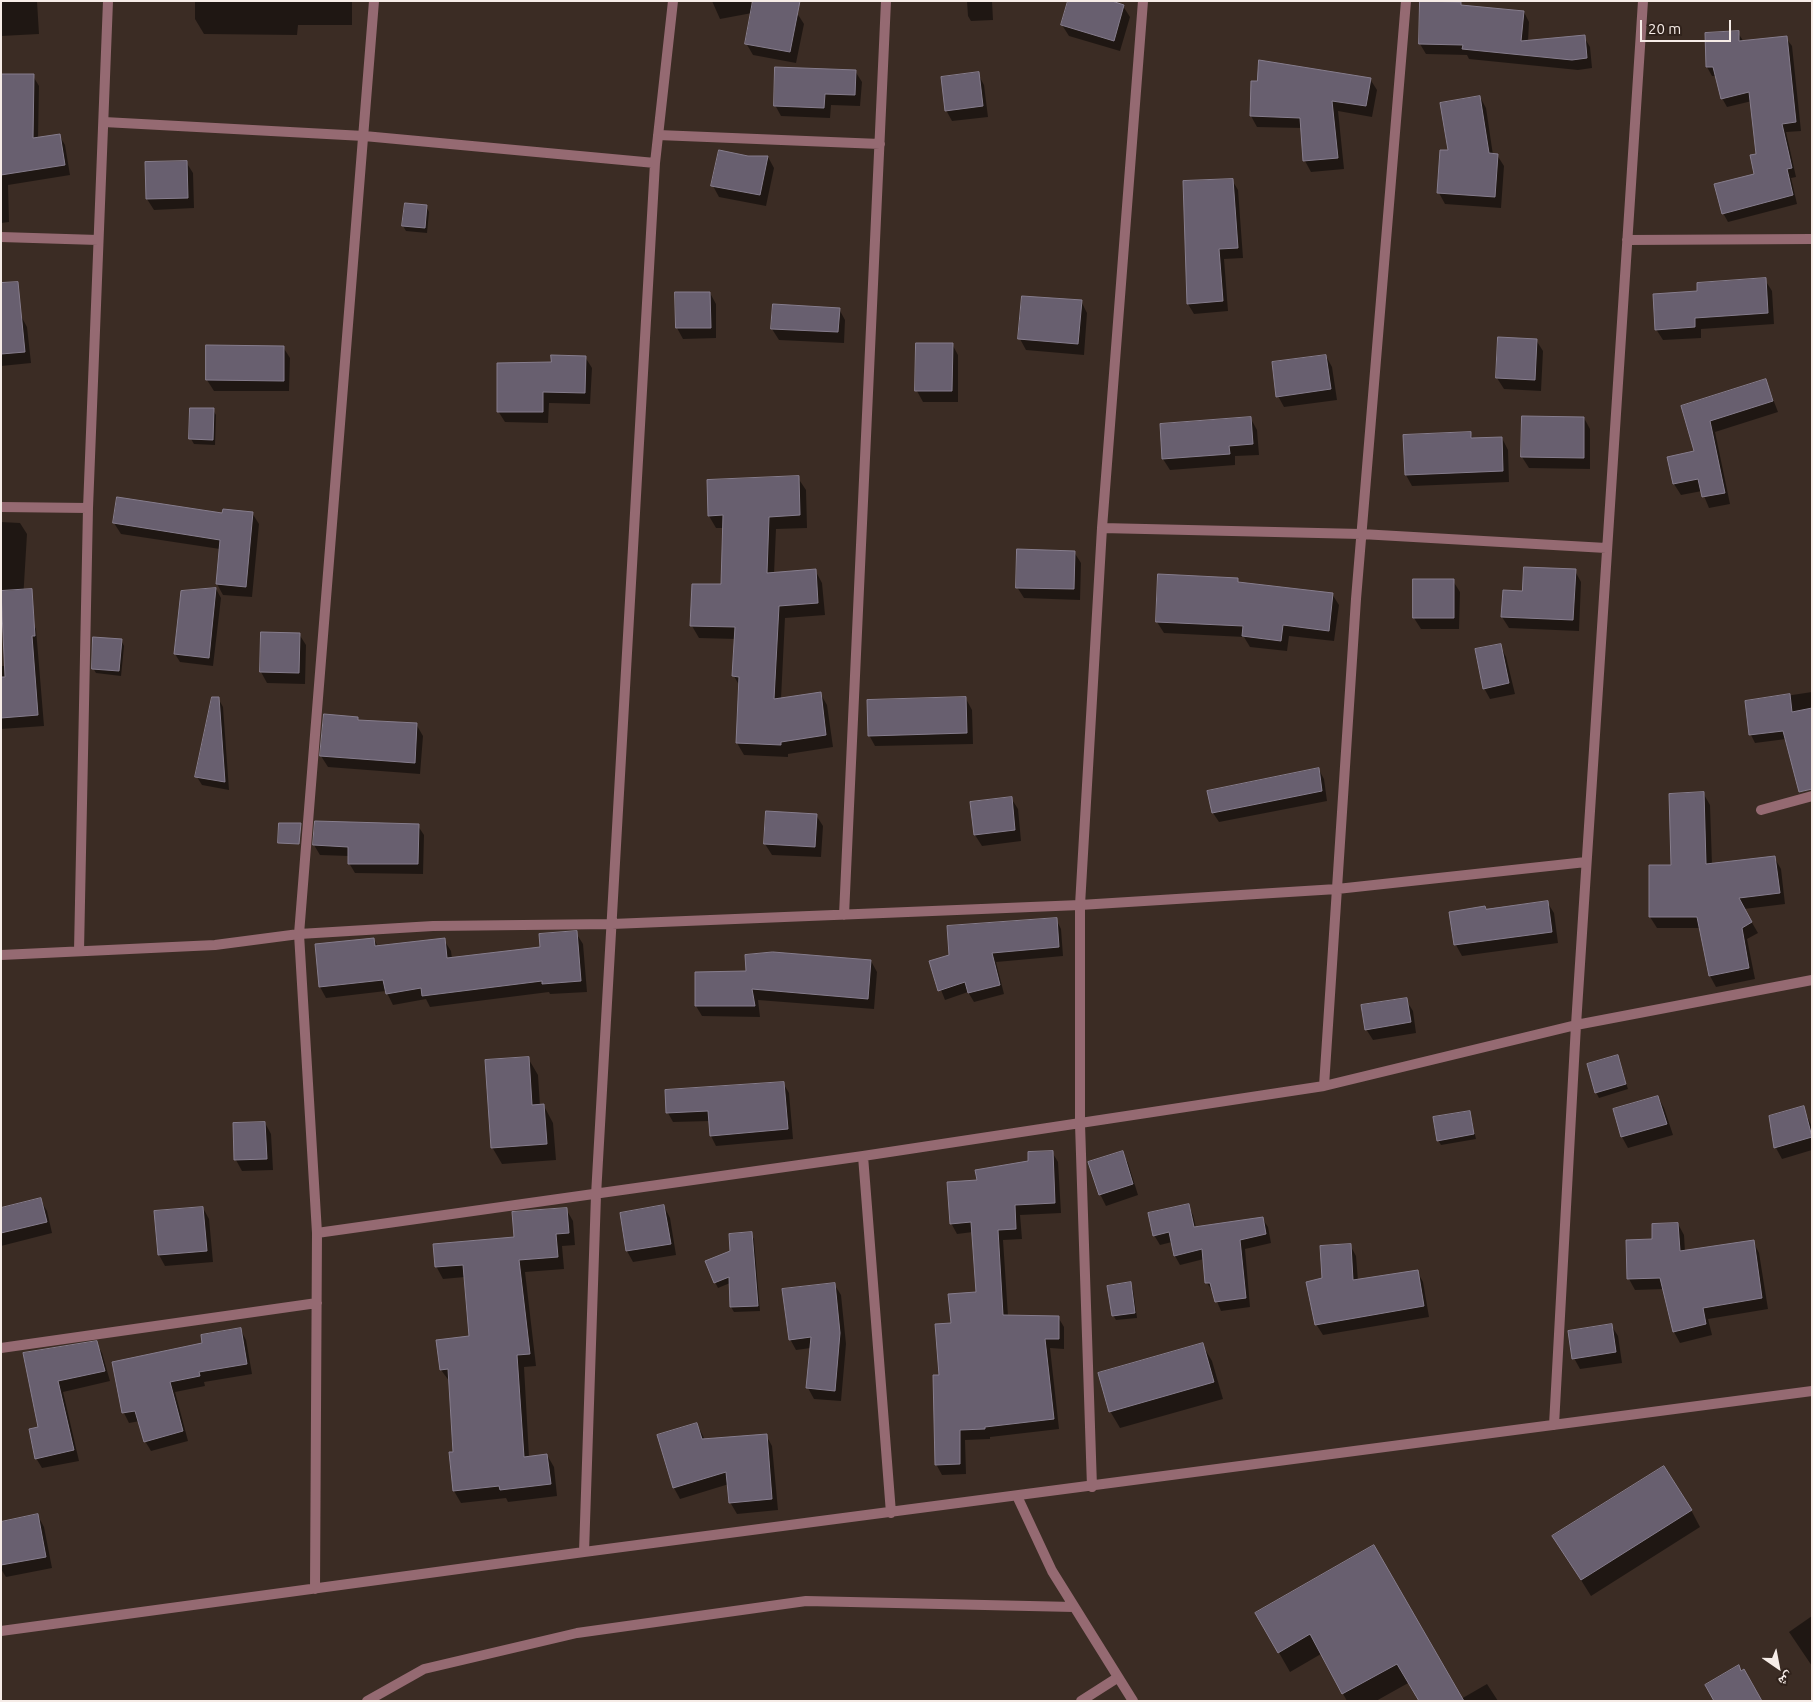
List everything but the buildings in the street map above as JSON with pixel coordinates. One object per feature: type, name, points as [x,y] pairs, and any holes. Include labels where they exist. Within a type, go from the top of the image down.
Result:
[{"type":"street","points":[[79,951],[88,508],[108,1]]},
{"type":"street","points":[[315,1589],[317,1233],[299,934],[374,1]]},
{"type":"street","points":[[584,1552],[596,1195],[655,163],[673,1]]},
{"type":"street","points":[[844,915],[886,1]]},
{"type":"street","points":[[1092,1486],[1080,1124],[1080,905],[1102,528],[1143,1]]},
{"type":"street","points":[[1324,1086],[1361,534],[1406,1]]},
{"type":"street","points":[[1554,1425],[1586,862],[1643,1]]},
{"type":"street","points":[[104,122],[364,136],[655,163]]},
{"type":"street","points":[[658,135],[880,144]]},
{"type":"street","points":[[1,236],[98,240]]},
{"type":"street","points":[[1627,240],[1812,239]]},
{"type":"street","points":[[1,507],[88,508]]},
{"type":"street","points":[[1102,528],[1361,534],[1606,548]]},
{"type":"street","points":[[1761,810],[1812,796]]},
{"type":"street","points":[[1,955],[215,945],[299,934],[433,926],[612,924],[1080,905],[1337,889],[1586,862]]},
{"type":"street","points":[[317,1233],[864,1156],[1324,1086],[1576,1025],[1812,980]]},
{"type":"street","points":[[864,1156],[891,1512]]},
{"type":"street","points":[[1,1348],[317,1303]]},
{"type":"street","points":[[1,1631],[584,1552],[1812,1391]]},
{"type":"street","points":[[1017,1496],[1052,1571],[1133,1701]]},
{"type":"street","points":[[367,1701],[424,1669],[578,1633],[806,1601],[1074,1607]]},
{"type":"street","points":[[1081,1701],[1117,1678]]}]
